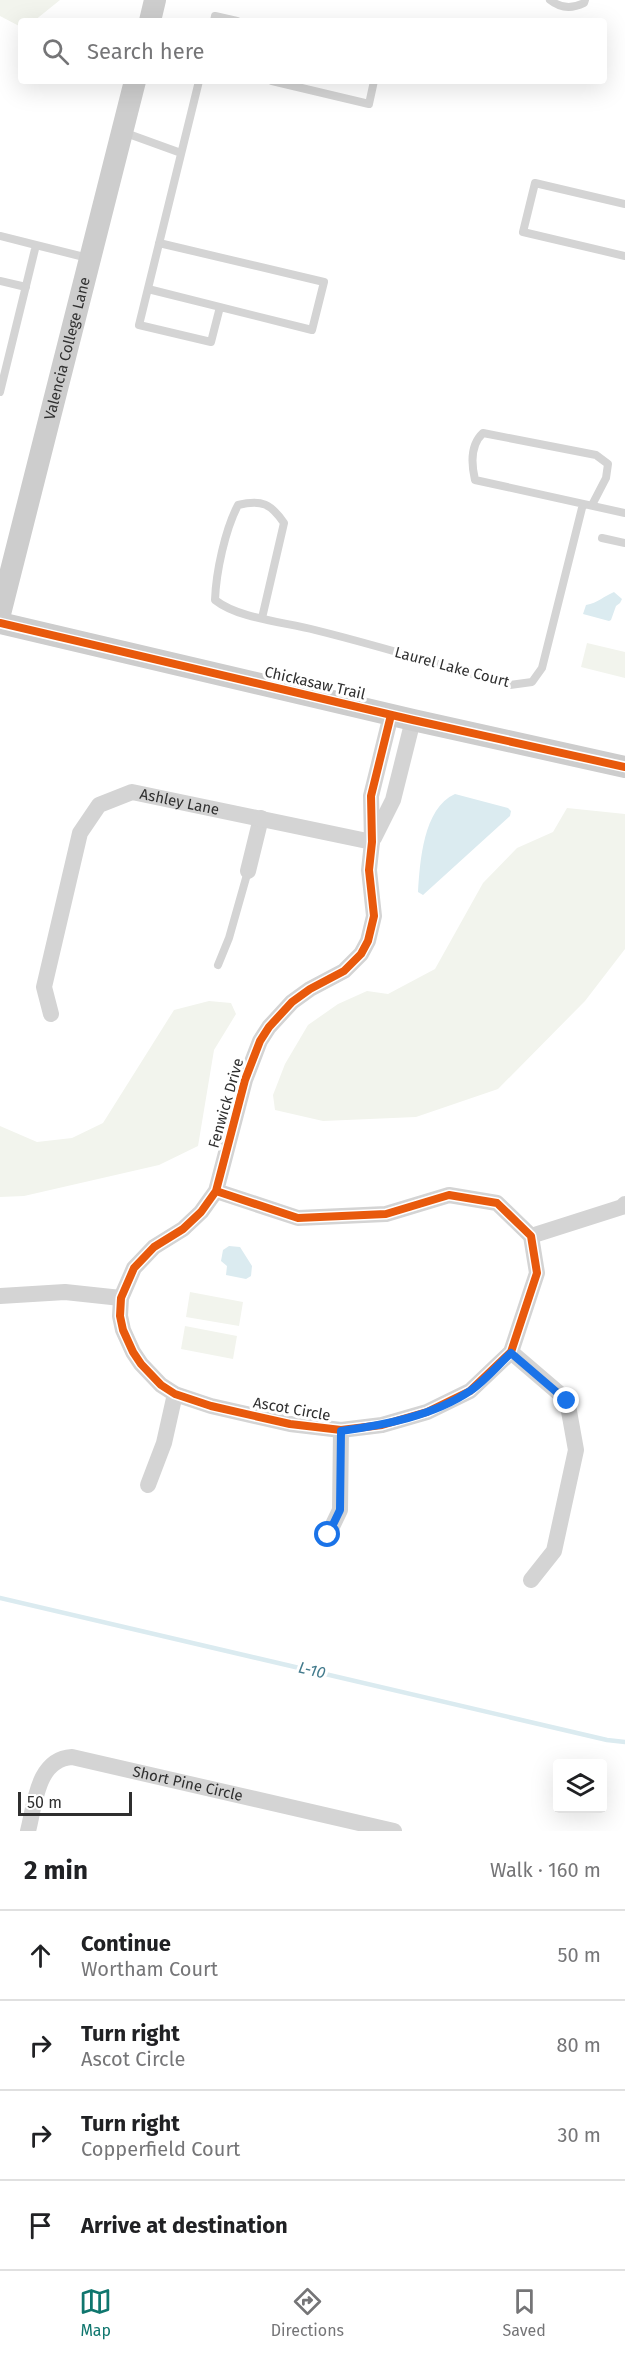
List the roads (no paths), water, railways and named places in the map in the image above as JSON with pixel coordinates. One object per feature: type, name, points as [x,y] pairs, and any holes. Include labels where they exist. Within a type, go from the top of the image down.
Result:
[{"type":"street","points":[[151,18],[155,0]]},
{"type":"street","name":"Valencia College Lane","points":[[0,614],[134,84]]},
{"type":"street","name":"Chickasaw Trail","points":[[0,623],[391,715],[625,767]]},
{"type":"street","name":"Fenwick Drive","points":[[121,1298],[134,1268],[154,1247],[183,1228],[201,1212],[216,1191],[245,1080],[260,1041],[269,1027],[292,1002],[310,989],[344,971],[361,954],[368,940],[374,916],[369,870],[372,842],[371,796],[391,715]]},
{"type":"street","name":"Fenwick Drive","points":[[372,842],[393,800],[413,720]]},
{"type":"street","name":"Ashley Lane","points":[[51,1014],[44,987],[80,833],[99,805],[132,792],[372,842]]},
{"type":"street","points":[[248,871],[261,818]]},
{"type":"street","points":[[216,1191],[298,1218],[386,1214],[449,1195],[496,1203],[531,1236],[622,1207],[625,1204]]},
{"type":"street","name":"Ascot Circle","points":[[121,1298],[120,1316],[123,1330],[133,1352],[160,1385],[176,1394],[211,1407],[290,1424],[341,1431],[382,1425],[427,1412],[470,1391],[511,1353],[537,1273],[531,1236]]},
{"type":"street","points":[[0,1296],[65,1292],[121,1298]]},
{"type":"street","points":[[511,1353],[567,1401],[576,1450],[554,1551],[531,1580]]},
{"type":"street","points":[[148,1485],[164,1443],[176,1394]]},
{"type":"street","points":[[328,1535],[340,1510],[341,1431]]},
{"type":"street","name":"Short Pine Circle","points":[[28,1831],[39,1785],[46,1770],[58,1759],[72,1756],[394,1831]]},
{"type":"lane","points":[[550,0],[562,7],[577,7],[585,0]]},
{"type":"lane","points":[[198,84],[139,325],[211,342],[220,307]]},
{"type":"lane","points":[[285,84],[369,104],[373,84]]},
{"type":"lane","points":[[122,132],[182,153]]},
{"type":"lane","points":[[625,204],[535,183],[523,232],[625,256]]},
{"type":"lane","points":[[0,236],[89,258]]},
{"type":"lane","points":[[148,289],[312,330],[324,282],[159,243]]},
{"type":"lane","points":[[0,392],[36,245]]},
{"type":"lane","points":[[0,281],[26,287]]},
{"type":"lane","name":"Laurel Lake Court","points":[[262,618],[284,523],[273,507],[251,501],[238,505],[231,518],[215,600],[226,609],[262,618],[315,630],[510,685],[532,682],[542,668],[587,505],[606,478],[608,464],[596,455],[483,433],[476,440],[471,464],[474,480],[587,505]]},
{"type":"lane","points":[[587,505],[625,513]]},
{"type":"lane","points":[[602,538],[625,543]]},
{"type":"lane","points":[[218,965],[229,938],[248,871]]},
{"type":"waterway","name":"L-10","points":[[0,1598],[607,1740],[625,1742]]}]
